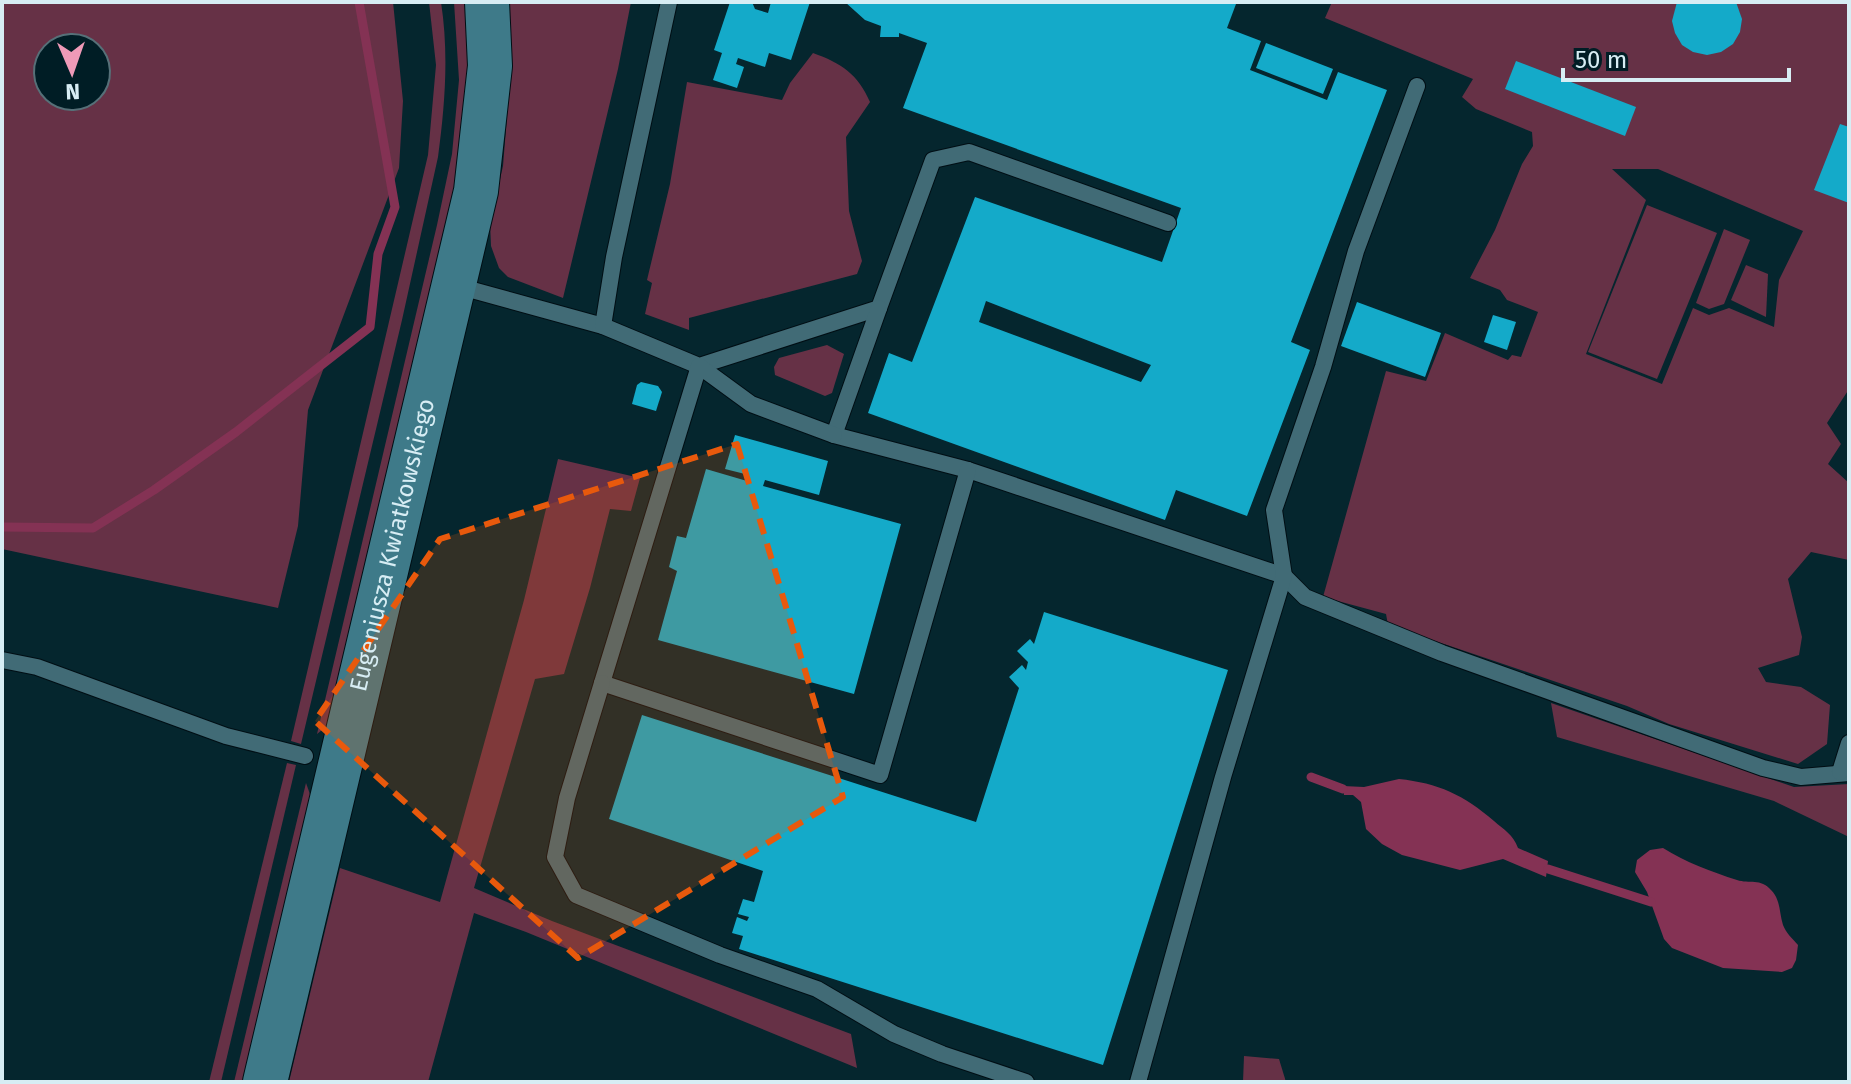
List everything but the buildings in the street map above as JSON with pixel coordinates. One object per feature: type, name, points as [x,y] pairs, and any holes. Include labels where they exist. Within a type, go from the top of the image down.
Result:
[{"type":"main road","name":"Eugeniusza Kwiatkowskiego","points":[[265,1082],[476,191],[490,66],[487,2]]},
{"type":"lane","points":[[603,326],[614,257],[669,2]]},
{"type":"lane","points":[[1138,1082],[1223,777],[1284,576],[1274,510],[1323,367],[1356,251],[1417,86]]},
{"type":"lane","points":[[834,435],[933,160],[969,152],[1168,223]]},
{"type":"lane","points":[[453,285],[603,326],[699,366],[751,404],[834,435],[968,470],[1284,576],[1305,597],[1442,653],[1763,768],[1801,777],[1844,772],[1849,743]]},
{"type":"lane","points":[[699,366],[879,308]]},
{"type":"lane","points":[[699,366],[567,798],[555,857],[576,895],[720,955],[817,989],[894,1034],[942,1054],[1026,1082]]},
{"type":"lane","points":[[602,683],[880,775],[968,470]]},
{"type":"lane","points":[[2,660],[37,667],[226,736],[305,756]]},
{"type":"highlighted area","points":[[737,444],[843,797],[578,958],[315,721],[440,539]]},
{"type":"shaded area","points":[[2,2],[393,2],[403,101],[399,168],[308,410],[298,526],[278,608],[2,549]]},
{"type":"shaded area","points":[[429,2],[441,2],[445,41],[444,99],[438,157],[301,744],[291,741],[428,155],[436,65]]},
{"type":"shaded area","points":[[454,2],[469,2],[471,27],[462,158],[327,726],[317,734],[452,154],[459,80]]},
{"type":"shaded area","points":[[509,2],[631,2],[563,298],[508,277],[499,268],[491,246],[490,223],[503,166],[511,66]]},
{"type":"shaded area","points":[[1332,2],[1849,2],[1849,389],[1827,423],[1841,444],[1828,464],[1849,483],[1849,560],[1811,552],[1788,579],[1802,637],[1799,655],[1758,668],[1766,682],[1801,687],[1830,705],[1827,744],[1798,764],[1669,724],[1627,706],[1388,625],[1386,614],[1323,597],[1386,371],[1426,381],[1445,333],[1508,360],[1512,355],[1521,357],[1538,312],[1507,300],[1500,290],[1470,278],[1533,146],[1532,132],[1476,109],[1462,97],[1473,79],[1325,18]],"holes":[[[1612,169],[1658,169],[1803,231],[1779,280],[1774,327],[1729,308],[1709,315],[1693,308],[1662,384],[1586,354],[1646,200]]]},
{"type":"shaded area","points":[[813,53],[848,71],[870,102],[846,137],[849,211],[862,261],[857,274],[689,318],[689,330],[645,314],[652,283],[647,280],[670,184],[687,82],[782,100],[790,83]]},
{"type":"shaded area","points":[[1647,205],[1717,233],[1657,379],[1588,352]]},
{"type":"shaded area","points":[[1724,229],[1750,240],[1724,304],[1709,309],[1696,303]]},
{"type":"shaded area","points":[[1746,265],[1768,274],[1766,317],[1731,300]]},
{"type":"shaded area","points":[[827,345],[844,354],[832,393],[825,396],[775,375],[774,367],[779,358]]},
{"type":"shaded area","points":[[558,459],[640,478],[631,511],[610,509],[564,674],[535,679],[474,888],[552,921],[851,1034],[857,1068],[474,913],[428,1082],[289,1082],[340,868],[440,902],[524,600]]},
{"type":"shaded area","points":[[1551,703],[1794,787],[1849,784],[1849,837],[1774,801],[1557,737]]},
{"type":"shaded area","points":[[287,763],[296,765],[221,1082],[209,1082]]},
{"type":"shaded area","points":[[1399,779],[1438,787],[1472,804],[1508,833],[1518,848],[1548,861],[1546,877],[1503,859],[1460,870],[1402,855],[1382,844],[1366,829],[1361,802],[1353,795],[1344,795],[1343,786],[1364,787]]},
{"type":"shaded area","points":[[306,783],[312,800],[246,1082],[234,1082]]},
{"type":"shaded area","points":[[1663,848],[1718,874],[1767,886],[1777,898],[1784,928],[1798,945],[1792,968],[1782,972],[1723,968],[1672,948],[1664,939],[1647,892],[1635,872],[1637,860],[1650,850]]},
{"type":"shaded area","points":[[1244,1056],[1279,1059],[1286,1082],[1243,1082]]},
{"type":"waterway","points":[[2,527],[93,528],[154,490],[236,432],[370,327],[378,254],[395,207],[359,2]]},
{"type":"waterway","points":[[1311,777],[1343,789]]},
{"type":"waterway","points":[[1548,869],[1651,902]]}]
